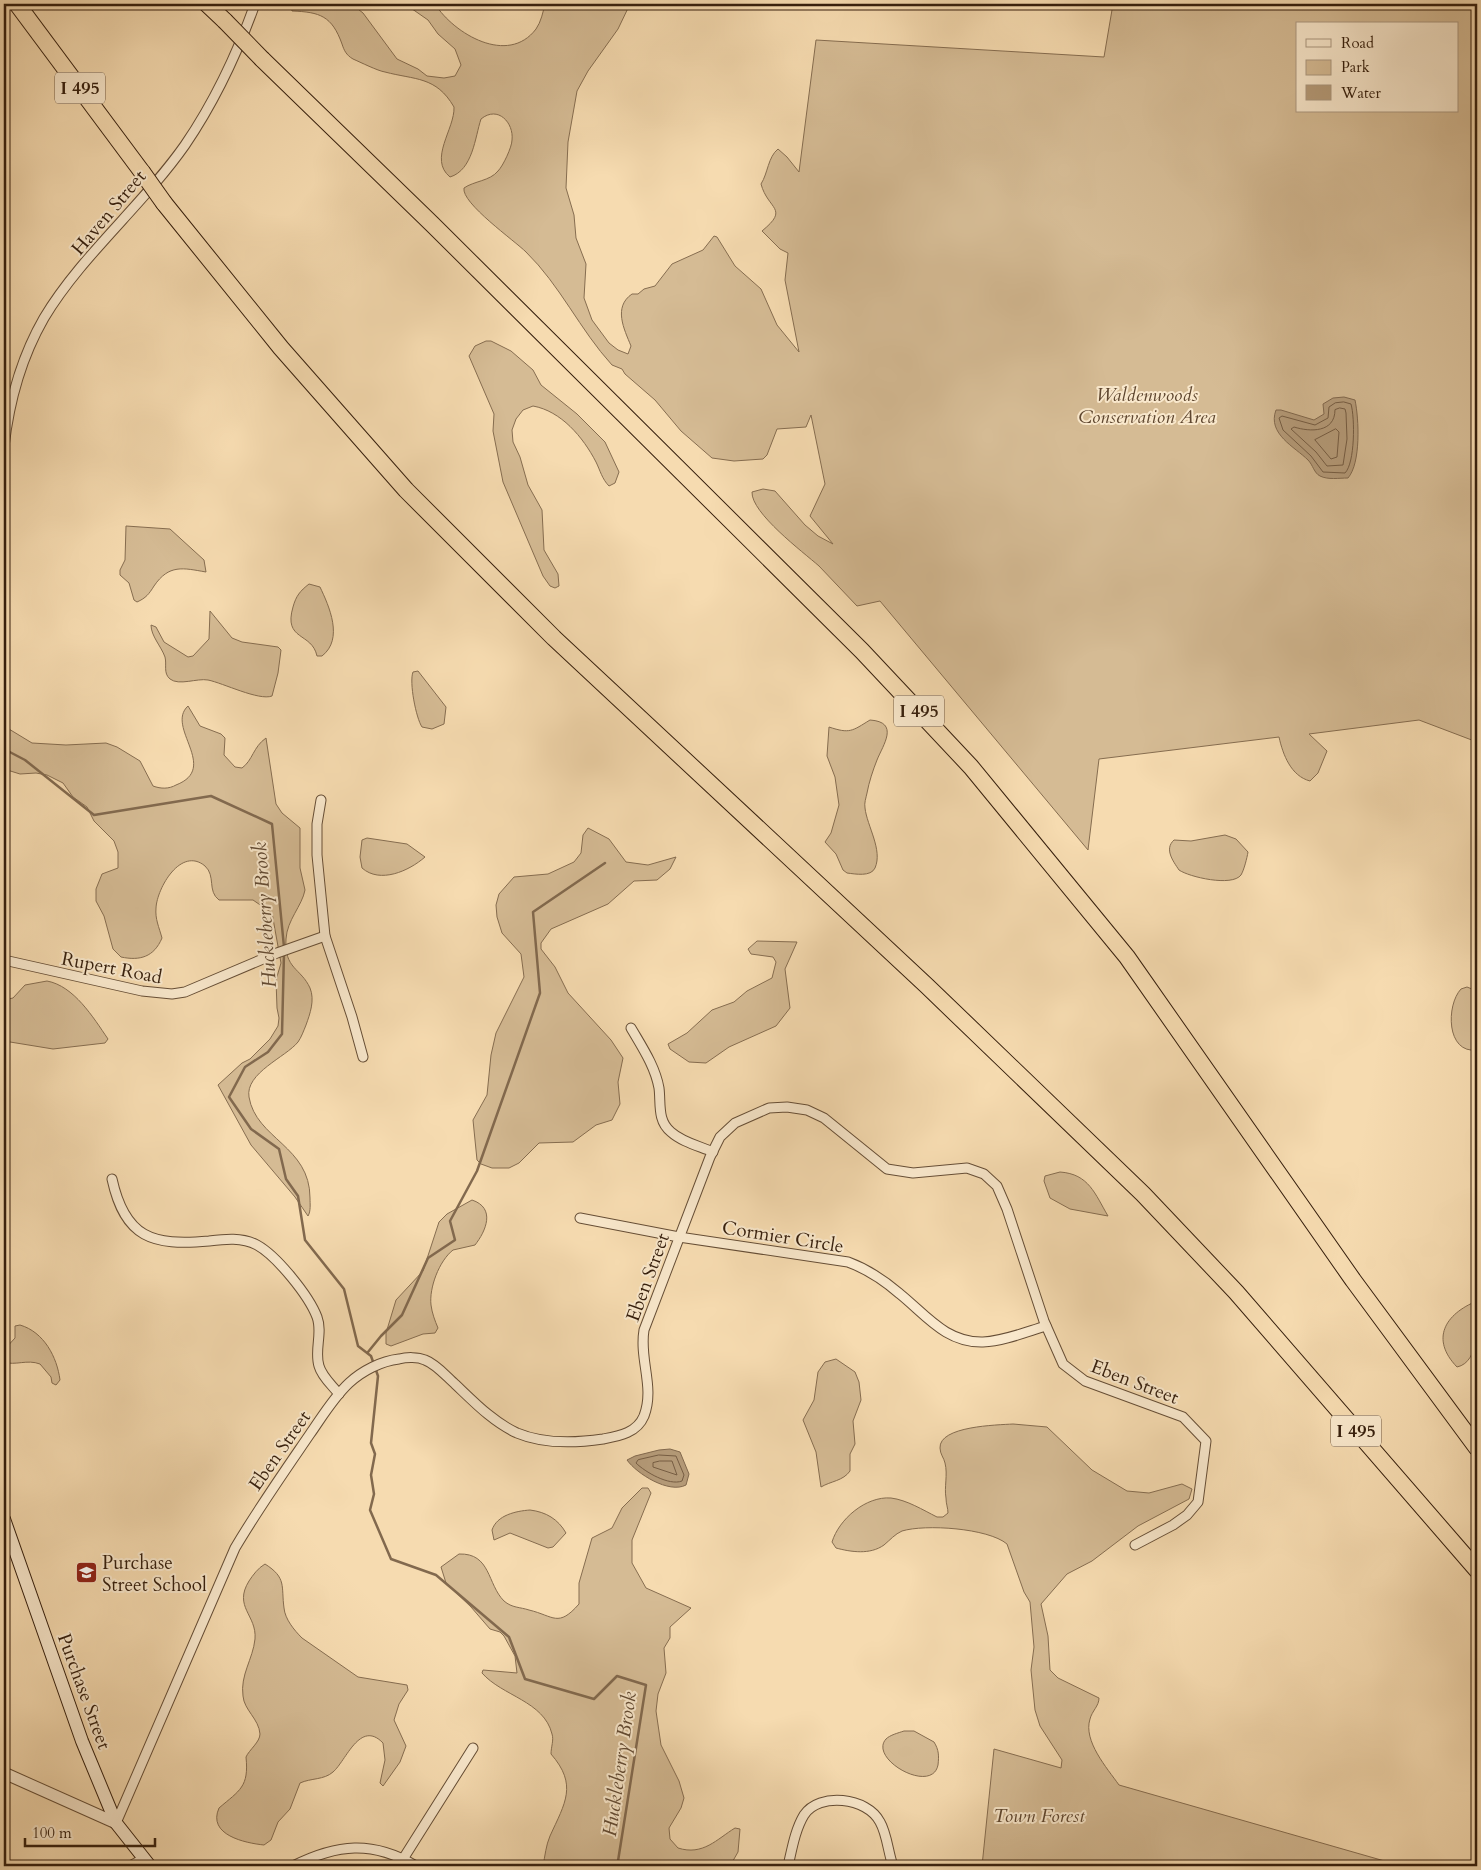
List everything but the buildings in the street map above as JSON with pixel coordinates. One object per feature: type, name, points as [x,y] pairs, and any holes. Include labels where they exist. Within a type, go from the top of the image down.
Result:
[{"type":"highway","name":"I 495","points":[[17,4],[164,203],[281,348],[406,490],[554,638],[927,986],[1142,1194],[1236,1292],[1477,1570]]},
{"type":"highway","name":"I 495","points":[[207,4],[432,224],[841,630],[971,767],[1127,957],[1359,1288],[1477,1448]]},
{"type":"main road","name":"Purchase Street","points":[[4,1519],[82,1741],[116,1823],[146,1862]]},
{"type":"street","name":"Haven Street","points":[[4,447],[14,389],[32,340],[45,317],[69,284],[184,147],[221,87],[238,50],[255,4]]},
{"type":"street","points":[[321,800],[317,824],[317,855],[325,936],[364,1057]]},
{"type":"street","name":"Rupert Road","points":[[4,960],[142,991],[172,994],[185,992],[277,953],[325,936]]},
{"type":"street","points":[[631,1028],[654,1070],[662,1122],[669,1131],[679,1137],[713,1152]]},
{"type":"street","name":"Eben Street","points":[[116,1823],[235,1548],[265,1499],[339,1394],[368,1369],[398,1358],[426,1360],[496,1420],[518,1433],[531,1437],[572,1442],[590,1441],[624,1434],[639,1424],[648,1404],[648,1386],[643,1350],[644,1330],[713,1152],[720,1137],[742,1118],[769,1108],[787,1107],[807,1110],[824,1118],[887,1169],[913,1173],[967,1168],[984,1174],[997,1186],[1007,1209],[1058,1357],[1077,1376],[1109,1392],[1183,1417],[1206,1440],[1198,1502],[1187,1515],[1173,1525],[1135,1545]]},
{"type":"street","points":[[112,1179],[117,1202],[122,1212],[131,1224],[155,1240],[181,1243],[228,1239],[243,1240],[270,1253],[289,1274],[318,1318],[319,1367],[339,1394]]},
{"type":"street","name":"Cormier Circle","points":[[580,1218],[679,1237],[838,1260],[859,1266],[900,1293],[927,1319],[944,1332],[963,1340],[994,1341],[1046,1326]]},
{"type":"street","points":[[403,1858],[473,1748]]},
{"type":"street","points":[[4,1773],[116,1823]]},
{"type":"street","points":[[788,1866],[796,1834],[805,1814],[815,1805],[847,1800],[866,1805],[880,1822],[893,1866]]},
{"type":"street","points":[[293,1866],[331,1851],[352,1847],[373,1849],[403,1858],[416,1866]]},
{"type":"street","points":[[130,1866],[146,1862]]},
{"type":"green space","name":"Waldenwoods Conservation Area","points":[[295,4],[354,6],[363,13],[397,59],[418,69],[427,76],[444,78],[455,76],[461,65],[455,49],[438,34],[428,20],[405,4],[435,4],[455,26],[468,35],[482,42],[511,45],[524,40],[536,29],[542,17],[545,4],[630,4],[618,29],[588,71],[577,91],[568,142],[566,188],[574,215],[576,238],[586,264],[584,298],[592,320],[609,343],[618,350],[628,354],[631,346],[623,326],[621,312],[626,299],[632,294],[638,294],[644,289],[655,286],[672,264],[703,250],[714,236],[717,237],[735,266],[761,289],[777,325],[799,352],[785,280],[788,253],[780,249],[762,231],[775,218],[776,213],[761,184],[772,156],[778,149],[799,172],[816,40],[1104,57],[1113,4],[1477,4],[1477,742],[1419,720],[1309,734],[1327,751],[1318,773],[1310,781],[1293,770],[1283,751],[1279,737],[1099,759],[1088,850],[880,601],[857,606],[819,566],[779,532],[754,501],[752,492],[763,489],[775,491],[805,525],[818,536],[833,544],[810,516],[825,484],[811,415],[806,427],[777,429],[767,455],[763,459],[734,461],[712,458],[681,431],[655,400],[625,374],[622,369],[612,365],[538,265],[526,252],[479,212],[465,195],[464,188],[495,174],[505,161],[512,143],[512,134],[508,122],[499,115],[493,114],[481,119],[472,152],[464,168],[450,177],[444,170],[441,162],[454,107],[447,97],[432,84],[415,78],[382,71],[353,59],[346,52],[334,27],[324,17],[317,14],[292,11],[291,7]]},
{"type":"green space","points":[[491,341],[511,351],[533,370],[541,385],[577,414],[605,442],[619,472],[615,483],[609,486],[585,443],[562,419],[553,413],[533,406],[523,410],[516,419],[512,430],[513,442],[520,457],[528,485],[542,510],[544,550],[558,574],[559,586],[555,588],[550,586],[543,576],[503,482],[493,431],[494,414],[469,356],[475,346]]},
{"type":"green space","points":[[126,526],[170,529],[204,560],[206,572],[190,569],[171,571],[160,579],[143,599],[137,602],[134,600],[129,583],[120,575],[120,570],[125,560]]},
{"type":"green space","points":[[309,584],[320,587],[333,622],[332,641],[329,649],[322,656],[317,656],[310,643],[299,635],[292,626],[293,607],[301,591]]},
{"type":"green space","points":[[210,611],[232,638],[242,642],[278,647],[281,650],[272,696],[266,697],[250,694],[208,680],[178,682],[168,677],[165,657],[151,625],[156,627],[164,642],[188,657],[193,656],[209,639]]},
{"type":"green space","points":[[418,671],[446,707],[444,724],[432,729],[422,727],[415,708],[412,677],[413,672]]},
{"type":"green space","points":[[188,706],[200,726],[221,734],[225,738],[224,755],[235,767],[242,768],[246,765],[258,745],[266,738],[276,804],[282,813],[300,828],[300,868],[305,890],[287,932],[286,949],[290,962],[310,988],[312,997],[311,1007],[306,1025],[298,1042],[253,1080],[249,1088],[249,1097],[261,1123],[293,1154],[308,1180],[310,1210],[308,1216],[295,1197],[251,1145],[218,1085],[242,1063],[250,1059],[270,1039],[278,1026],[276,980],[281,963],[272,913],[253,900],[219,900],[213,892],[210,874],[205,866],[196,861],[187,861],[179,865],[172,872],[157,900],[156,916],[162,938],[155,950],[140,958],[121,957],[113,949],[104,916],[96,901],[96,889],[102,874],[118,868],[118,852],[114,841],[94,821],[87,807],[73,797],[63,783],[47,775],[36,773],[20,774],[4,769],[4,726],[32,743],[66,745],[106,743],[117,747],[140,761],[153,786],[171,787],[188,778],[193,768],[193,758],[183,725],[183,715]]},
{"type":"green space","points":[[870,720],[885,725],[887,730],[885,741],[870,780],[865,804],[866,815],[876,846],[877,861],[875,868],[870,873],[847,873],[843,870],[836,854],[825,842],[831,833],[839,805],[835,777],[827,756],[829,727],[846,731],[859,727]]},
{"type":"green space","points":[[588,828],[609,839],[626,862],[648,865],[676,857],[670,869],[657,880],[634,881],[608,904],[551,929],[541,943],[541,949],[555,967],[568,993],[611,1040],[623,1058],[618,1082],[620,1104],[612,1120],[596,1125],[573,1142],[539,1143],[519,1163],[509,1168],[492,1168],[481,1164],[477,1160],[473,1120],[487,1095],[491,1055],[496,1033],[524,977],[521,954],[502,933],[497,917],[496,905],[499,894],[514,877],[548,874],[574,862],[581,853],[583,835]]},
{"type":"green space","points":[[1225,835],[1236,839],[1248,852],[1242,873],[1236,879],[1210,880],[1184,873],[1179,870],[1170,855],[1170,847],[1174,840],[1191,841]]},
{"type":"green space","points":[[367,838],[407,844],[425,857],[411,867],[394,874],[377,875],[369,873],[362,868],[360,857],[362,840]]},
{"type":"green space","points":[[757,941],[797,942],[785,969],[790,1008],[776,1026],[729,1047],[706,1063],[689,1062],[670,1049],[668,1044],[687,1033],[712,1010],[734,1002],[747,991],[772,978],[776,962],[773,957],[751,954],[748,949]]},
{"type":"green space","points":[[47,981],[66,989],[82,1004],[108,1039],[105,1043],[53,1049],[4,1041],[4,1000],[13,998],[25,985]]},
{"type":"green space","points":[[1467,987],[1477,991],[1477,1050],[1467,1049],[1459,1044],[1454,1037],[1452,1027],[1451,1016],[1456,996],[1461,989]]},
{"type":"green space","points":[[1060,1172],[1070,1174],[1085,1181],[1095,1193],[1108,1216],[1070,1209],[1050,1198],[1044,1181],[1045,1176]]},
{"type":"green space","points":[[472,1200],[484,1208],[487,1220],[483,1233],[475,1245],[453,1250],[439,1268],[433,1283],[431,1298],[432,1311],[438,1328],[435,1333],[423,1334],[391,1346],[386,1344],[386,1333],[396,1300],[423,1271],[439,1222],[447,1214]]},
{"type":"green space","points":[[1477,1301],[1477,1328],[1474,1349],[1465,1363],[1457,1367],[1444,1347],[1443,1337],[1445,1328],[1449,1320],[1457,1313]]},
{"type":"green space","points":[[20,1325],[36,1333],[48,1346],[56,1363],[60,1380],[56,1385],[52,1383],[51,1377],[40,1364],[4,1362],[4,1350],[15,1338],[15,1326]]},
{"type":"green space","points":[[836,1359],[855,1372],[859,1382],[861,1400],[853,1421],[855,1444],[850,1454],[850,1471],[840,1479],[821,1487],[816,1452],[803,1420],[814,1400],[818,1372],[825,1362]]},
{"type":"green space","name":"Town Forest","points":[[1013,1424],[1047,1427],[1092,1470],[1127,1491],[1149,1493],[1182,1484],[1192,1489],[1189,1499],[1138,1526],[1092,1561],[1067,1574],[1041,1604],[1048,1636],[1050,1670],[1058,1678],[1099,1698],[1090,1719],[1090,1736],[1097,1754],[1119,1785],[1402,1866],[982,1866],[994,1749],[1061,1768],[1062,1760],[1040,1726],[1035,1710],[1031,1670],[1034,1647],[1030,1602],[1024,1592],[1007,1544],[986,1534],[940,1528],[902,1531],[879,1548],[867,1551],[836,1548],[832,1542],[847,1517],[863,1505],[882,1498],[903,1501],[937,1517],[943,1517],[948,1513],[946,1467],[940,1448],[942,1441],[949,1435],[970,1428]]},
{"type":"green space","points":[[642,1488],[648,1488],[651,1493],[632,1540],[632,1563],[646,1588],[691,1608],[670,1627],[670,1638],[664,1648],[666,1673],[658,1694],[656,1711],[661,1745],[679,1781],[684,1798],[681,1808],[669,1828],[670,1839],[678,1848],[695,1850],[709,1845],[735,1828],[740,1829],[738,1852],[730,1866],[543,1866],[549,1839],[564,1804],[567,1785],[559,1765],[551,1754],[552,1734],[548,1723],[532,1706],[500,1688],[482,1673],[483,1670],[517,1673],[515,1656],[504,1636],[500,1632],[490,1629],[446,1583],[441,1567],[459,1554],[469,1555],[483,1564],[498,1594],[504,1601],[513,1606],[550,1617],[561,1618],[579,1604],[579,1583],[592,1538],[612,1528],[622,1508]]},
{"type":"green space","points":[[530,1510],[541,1512],[551,1517],[566,1533],[553,1547],[548,1548],[510,1533],[494,1540],[492,1530],[498,1521],[513,1513]]},
{"type":"green space","points":[[265,1564],[280,1578],[286,1616],[302,1638],[358,1677],[407,1685],[408,1690],[399,1704],[394,1720],[406,1746],[400,1762],[383,1786],[380,1783],[385,1760],[383,1743],[375,1737],[367,1736],[354,1744],[338,1767],[329,1775],[300,1783],[290,1809],[278,1822],[271,1840],[264,1845],[238,1840],[230,1836],[218,1825],[217,1817],[219,1808],[242,1787],[246,1775],[246,1757],[260,1737],[257,1724],[246,1706],[243,1696],[243,1681],[254,1646],[255,1631],[243,1598],[249,1581]]},
{"type":"green space","points":[[904,1731],[914,1731],[934,1742],[938,1750],[938,1765],[933,1773],[925,1776],[914,1775],[903,1771],[886,1756],[883,1747],[886,1739]]},
{"type":"water","points":[[1344,397],[1355,400],[1358,440],[1355,462],[1348,478],[1323,477],[1318,475],[1308,460],[1279,433],[1274,419],[1276,410],[1314,420],[1324,414],[1323,404],[1333,398]]},
{"type":"water","points":[[670,1449],[680,1452],[689,1474],[686,1485],[671,1487],[662,1485],[638,1471],[627,1460],[659,1450]]},
{"type":"waterway","name":"Huckleberry Brook","points":[[4,749],[25,760],[94,815],[211,796],[272,824],[284,947]]},
{"type":"waterway","points":[[368,1352],[402,1315],[428,1258],[455,1240],[450,1221],[477,1171],[540,993],[533,912],[605,863]]},
{"type":"waterway","name":"Huckleberry Brook","points":[[284,953],[282,1034],[268,1052],[245,1067],[229,1097],[251,1129],[279,1149],[286,1179],[298,1196],[305,1240],[344,1289],[358,1346],[371,1356],[378,1376],[371,1443],[375,1454],[371,1475],[374,1494],[370,1510],[391,1559],[436,1575],[509,1637],[525,1679],[594,1699],[617,1676],[646,1685],[618,1861],[622,1866]]},
{"type":"place","name":"Purchase Street School","points":[[86,1573]]}]
